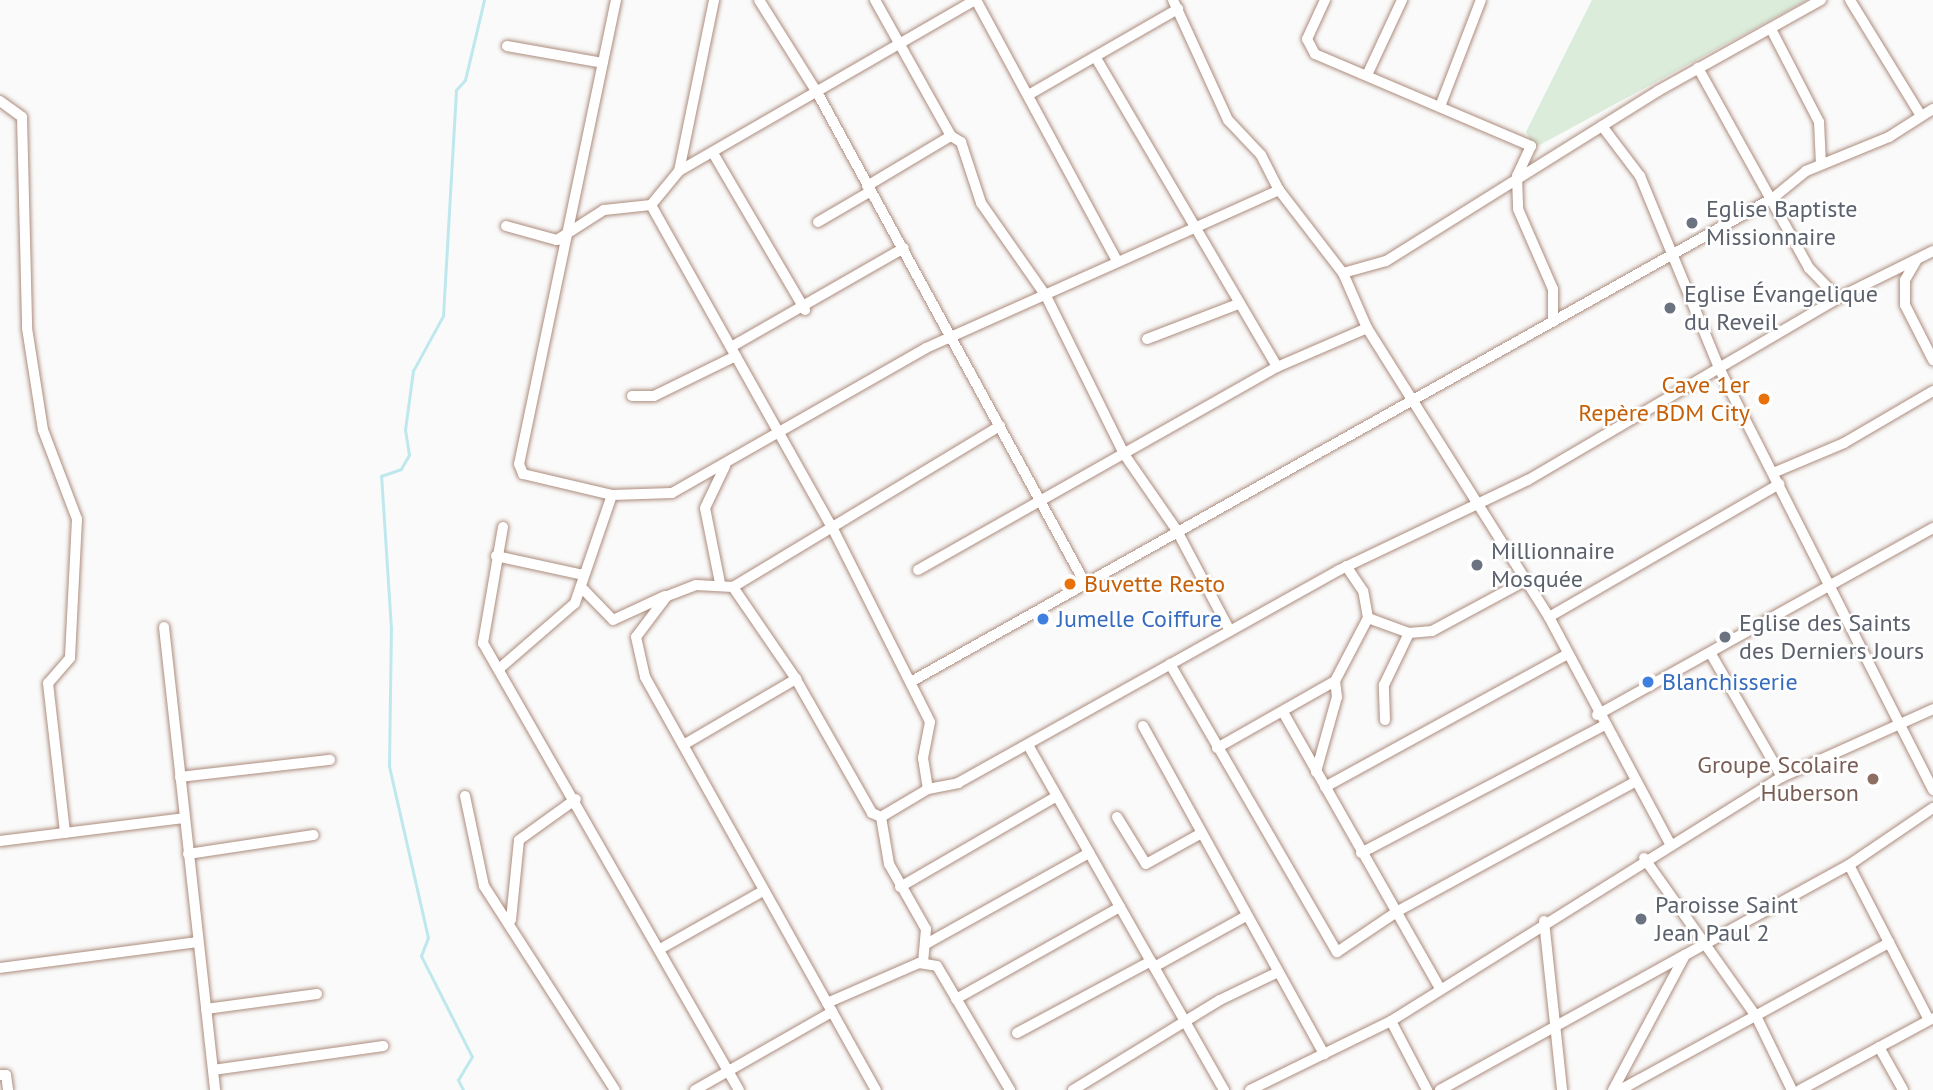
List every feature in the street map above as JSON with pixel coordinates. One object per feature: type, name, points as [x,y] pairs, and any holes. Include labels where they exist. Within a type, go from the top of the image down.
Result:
[{"type":"street","points":[[616,0],[520,470],[612,495],[672,494],[951,338],[1046,296],[1116,259],[1279,190]]},
{"type":"street","points":[[759,0],[818,94],[1086,585]]},
{"type":"street","points":[[875,0],[951,136],[961,142],[981,203],[1004,243],[1046,296],[1124,454],[1176,529],[1230,631]]},
{"type":"street","points":[[506,226],[557,240],[569,235],[604,210],[651,205],[679,171],[900,48],[975,0],[1030,94],[1116,259]]},
{"type":"street","points":[[1325,0],[1309,29],[1310,50],[1441,104],[1531,146],[1517,176],[1521,225],[1557,303],[1552,322]]},
{"type":"street","points":[[1368,73],[1402,0]]},
{"type":"street","points":[[1441,104],[1481,0]]},
{"type":"street","points":[[1343,273],[1386,261],[1517,176],[1698,68],[1821,0]]},
{"type":"street","points":[[1850,0],[1921,116]]},
{"type":"street","points":[[679,171],[714,3]]},
{"type":"street","points":[[1030,94],[1096,58],[1175,4],[1228,120],[1261,155],[1279,190],[1343,273],[1367,328],[1523,582],[1549,617],[1600,721],[1669,842]]},
{"type":"street","points":[[1771,29],[1819,122],[1821,164]]},
{"type":"street","points":[[507,46],[603,63]]},
{"type":"street","points":[[1096,58],[1191,227],[1277,367]]},
{"type":"street","points":[[1698,68],[1773,198],[1809,268],[1838,298]]},
{"type":"street","points":[[0,101],[22,117],[27,328],[43,430],[77,519],[78,592],[70,658],[48,684],[65,832]]},
{"type":"street","points":[[914,680],[1086,585],[1176,529],[1414,402],[1773,198],[1821,164],[1889,137],[1933,109]]},
{"type":"street","points":[[1602,127],[1640,176],[1670,256],[1720,370],[1832,585],[1933,790]]},
{"type":"street","points":[[818,222],[951,136]]},
{"type":"street","points":[[713,153],[805,310]]},
{"type":"street","points":[[651,205],[832,527],[914,680],[932,729],[923,758],[928,789]]},
{"type":"street","points":[[632,396],[654,396],[805,310],[904,248]]},
{"type":"street","points":[[881,817],[928,789],[958,783],[1346,566],[1476,504],[1720,370],[1838,298],[1933,251]]},
{"type":"street","points":[[1916,261],[1905,280],[1905,305],[1933,360]]},
{"type":"street","points":[[1147,339],[1238,304]]},
{"type":"street","points":[[918,570],[1041,503],[1277,367],[1367,328]]},
{"type":"street","points":[[1773,473],[1844,443],[1933,391]]},
{"type":"street","points":[[733,587],[1000,426]]},
{"type":"street","points":[[720,583],[705,508],[726,465]]},
{"type":"street","points":[[1549,617],[1779,484]]},
{"type":"street","points":[[612,495],[583,575],[583,589],[613,620],[667,596],[720,583],[733,587],[796,679],[872,813],[881,817]]},
{"type":"street","points":[[503,527],[482,630],[500,668],[739,1090]]},
{"type":"street","points":[[1361,853],[1600,721],[1933,528]]},
{"type":"street","points":[[496,556],[583,575]]},
{"type":"street","points":[[1217,748],[1335,681],[1368,618],[1363,590],[1346,566]]},
{"type":"street","points":[[1368,618],[1409,633],[1439,629],[1523,582]]},
{"type":"street","points":[[500,668],[583,589]]},
{"type":"street","points":[[667,596],[635,647],[645,677],[685,744],[763,891],[876,1090]]},
{"type":"street","points":[[164,627],[215,1090]]},
{"type":"street","points":[[1385,720],[1384,685],[1409,633]]},
{"type":"street","points":[[1325,787],[1568,654]]},
{"type":"street","points":[[1712,654],[1782,777]]},
{"type":"street","points":[[1170,664],[1331,950],[1343,952],[1398,912],[1635,782]]},
{"type":"street","points":[[685,744],[796,679]]},
{"type":"street","points":[[1316,772],[1337,697],[1335,681]]},
{"type":"street","points":[[1250,1090],[1391,1021],[1439,986],[1669,842],[1782,777],[1933,709]]},
{"type":"street","points":[[1283,712],[1439,986]]},
{"type":"street","points":[[1143,726],[1200,834],[1324,1054]]},
{"type":"street","points":[[1028,745],[1224,1090]]},
{"type":"street","points":[[180,777],[330,760]]},
{"type":"street","points":[[466,796],[484,886],[511,920],[615,1090]]},
{"type":"street","points":[[900,887],[1057,796]]},
{"type":"street","points":[[511,920],[519,840],[576,799]]},
{"type":"street","points":[[1440,1090],[1685,955],[1706,940],[1849,865],[1933,808]]},
{"type":"street","points":[[881,817],[889,864],[900,887],[921,917],[926,944],[923,962]]},
{"type":"street","points":[[1117,817],[1146,864],[1200,834]]},
{"type":"street","points":[[0,841],[184,818]]},
{"type":"street","points":[[188,854],[314,835]]},
{"type":"street","points":[[926,944],[1089,853]]},
{"type":"street","points":[[1644,858],[1706,940],[1756,1016],[1792,1090]]},
{"type":"street","points":[[1800,1090],[1931,1019],[1849,865]]},
{"type":"street","points":[[660,949],[763,891]]},
{"type":"street","points":[[956,999],[1120,907]]},
{"type":"street","points":[[1017,1033],[1246,916]]},
{"type":"street","points":[[1544,921],[1551,1027],[1562,1090]]},
{"type":"street","points":[[0,968],[198,942]]},
{"type":"street","points":[[1620,1090],[1889,943]]},
{"type":"street","points":[[1613,1090],[1685,955]]},
{"type":"street","points":[[695,1090],[829,1008],[923,962],[937,966],[1010,1090]]},
{"type":"street","points":[[1073,1090],[1187,1025],[1220,1000],[1278,972]]},
{"type":"street","points":[[206,1009],[317,994]]},
{"type":"street","points":[[1391,1021],[1427,1090]]},
{"type":"street","points":[[213,1070],[383,1046]]},
{"type":"street","points":[[1880,1047],[1903,1090]]},
{"type":"street","points":[[0,1075],[6,1074],[8,1090]]},
{"type":"green space","points":[[1592,0],[1807,0],[1534,148],[1526,132]]},
{"type":"waterway","points":[[463,1090],[458,1080],[472,1057],[421,956],[428,938],[389,766],[391,629],[381,476],[401,469],[409,455],[405,430],[413,371],[443,316],[456,90],[465,80],[484,0]]},
{"type":"place","name":"Eglise Baptiste Missionnaire","points":[[1692,223]]},
{"type":"place","name":"Eglise Évangelique du Reveil","points":[[1670,308]]},
{"type":"place","name":"Cave 1er Repère BDM City","points":[[1764,399]]},
{"type":"place","name":"Millionnaire Mosquée","points":[[1477,565]]},
{"type":"place","name":"Buvette Resto","points":[[1070,584]]},
{"type":"place","name":"Jumelle Coiffure","points":[[1043,619]]},
{"type":"place","name":"Eglise des Saints des Derniers Jours","points":[[1725,637]]},
{"type":"place","name":"Blanchisserie","points":[[1648,682]]},
{"type":"place","name":"Groupe Scolaire Huberson","points":[[1873,779]]},
{"type":"place","name":"Paroisse Saint Jean Paul 2","points":[[1641,919]]}]
